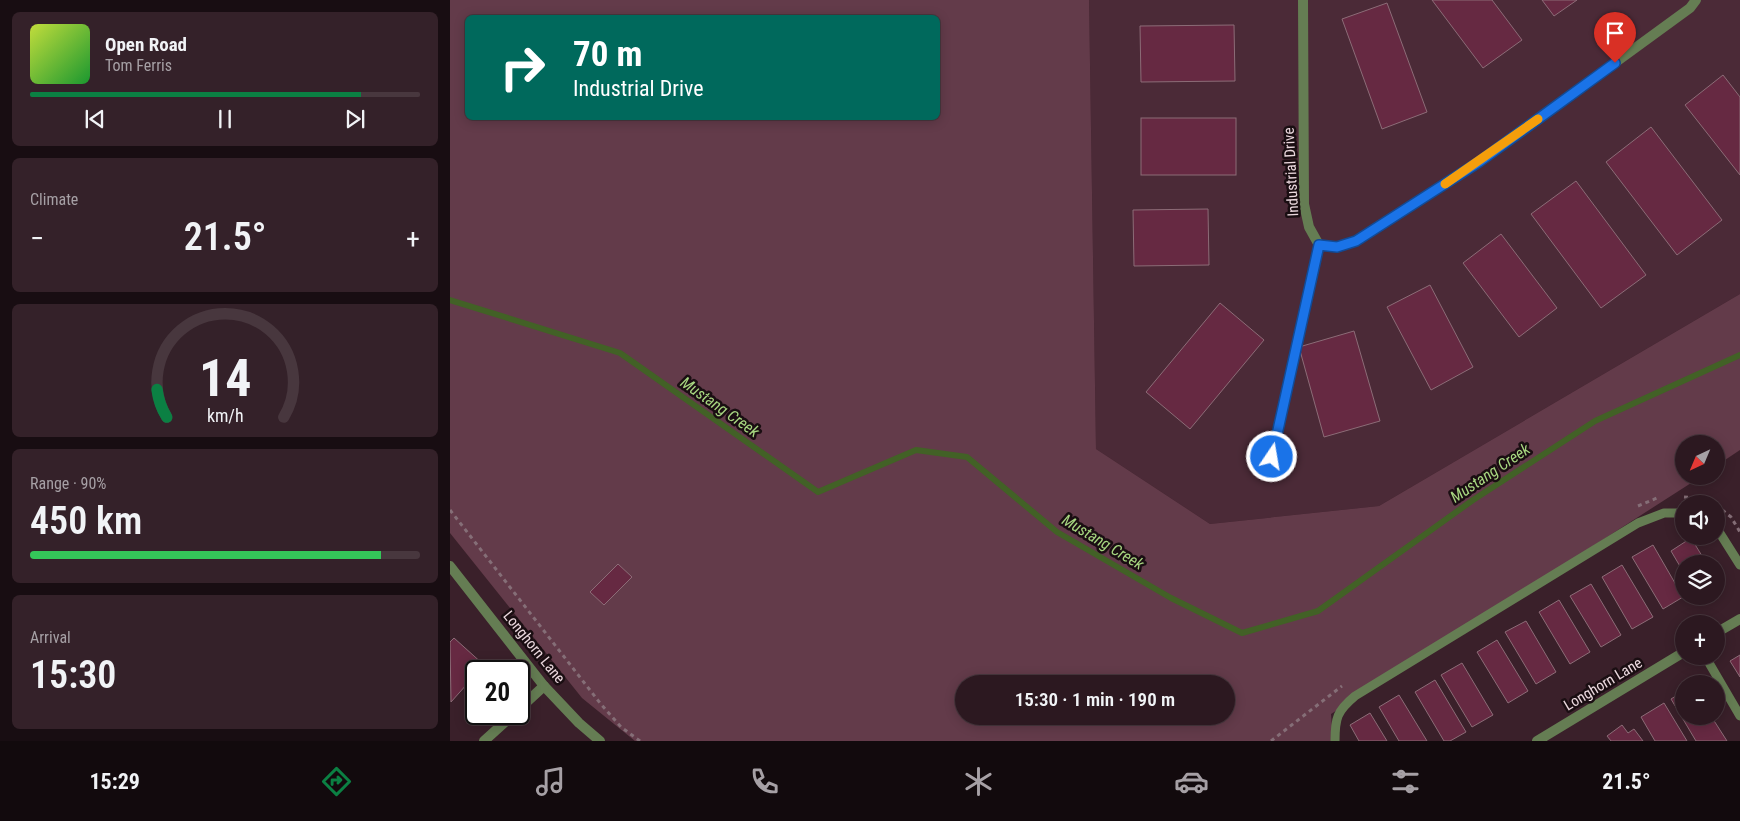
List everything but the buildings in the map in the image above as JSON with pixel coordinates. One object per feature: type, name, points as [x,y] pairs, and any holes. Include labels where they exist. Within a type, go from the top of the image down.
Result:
[{"type":"street","name":"Industrial Drive","points":[[1303,0],[1304,204],[1309,227],[1319,245]]},
{"type":"street","points":[[1319,245],[1337,247],[1356,241],[1462,173],[1690,8],[1696,0]]},
{"type":"street","name":"Longhorn Lane","points":[[450,566],[544,686],[579,723],[600,741]]},
{"type":"street","points":[[1725,627],[1740,618]]},
{"type":"street","name":"Longhorn Lane","points":[[1541,740],[1675,658]]},
{"type":"street","points":[[530,699],[544,686]]},
{"type":"street","points":[[484,741],[502,725]]},
{"type":"lane","points":[[1272,457],[1319,245]]},
{"type":"lane","points":[[1335,741],[1336,720],[1340,710],[1355,696],[1638,523],[1664,513],[1675,514]]},
{"type":"lane","points":[[1725,541],[1740,565]]},
{"type":"lane","points":[[1710,665],[1740,716]]},
{"type":"path","points":[[450,510],[600,703],[621,727],[640,741]]},
{"type":"path","points":[[1725,512],[1731,517],[1740,532]]},
{"type":"shaded area","points":[[450,0],[1089,0],[1096,449],[1210,524],[1379,506],[1740,294],[1740,450],[1725,460],[1725,435],[1675,435],[1675,485],[1688,485],[1331,714],[1333,741],[635,741],[582,698],[450,533]]},
{"type":"shaded area","points":[[1089,0],[1740,0],[1740,294],[1379,506],[1210,524],[1096,449]]},
{"type":"waterway","name":"Mustang Creek","points":[[450,300],[620,353],[818,492],[916,450],[967,457],[1057,532],[1171,598],[1242,633],[1318,611],[1473,500],[1595,421],[1740,355]]},
{"type":"slow traffic","points":[[1445,184],[1538,119]]},
{"type":"route","points":[[1272,457],[1319,245],[1337,247],[1356,241],[1479,162],[1615,63]]}]
